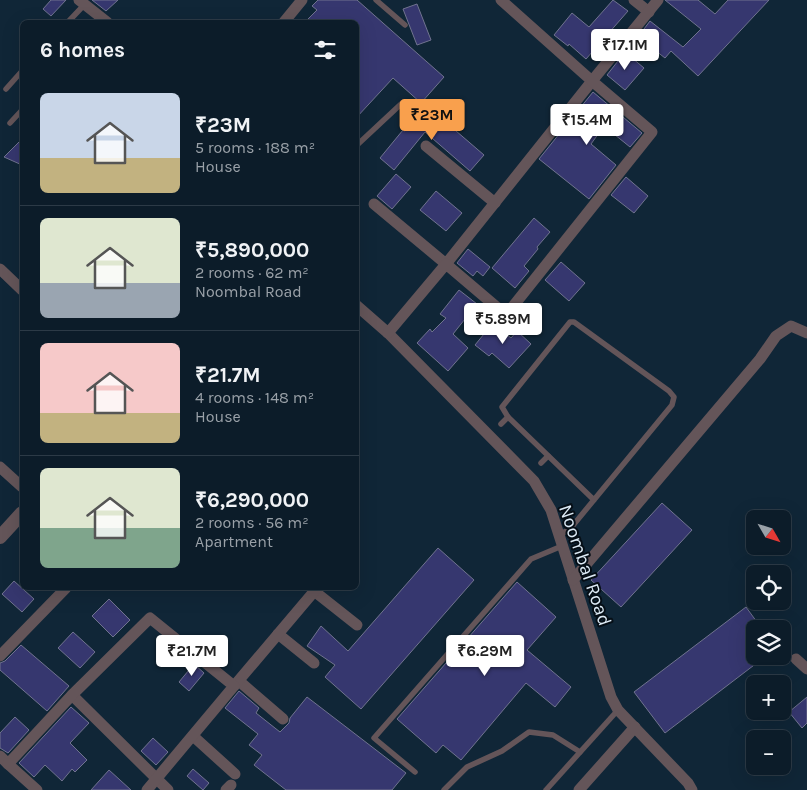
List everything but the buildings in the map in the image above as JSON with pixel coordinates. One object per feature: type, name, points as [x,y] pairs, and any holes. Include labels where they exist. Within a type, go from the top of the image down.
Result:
[{"type":"street","points":[[286,20],[302,0]]},
{"type":"street","points":[[374,204],[506,315],[652,132],[501,0]]},
{"type":"street","points":[[634,0],[649,12]]},
{"type":"street","points":[[388,334],[658,0]]},
{"type":"street","points":[[82,2],[104,20]]},
{"type":"street","points":[[426,146],[495,203]]},
{"type":"street","points":[[0,269],[20,288]]},
{"type":"street","name":"Noombal Road","points":[[359,308],[388,334],[534,481],[551,510],[611,696],[618,710],[688,783],[692,790]]},
{"type":"street","points":[[573,580],[760,358],[776,336],[790,326],[807,333]]},
{"type":"street","points":[[0,467],[20,485]]},
{"type":"street","points":[[0,537],[20,515]]},
{"type":"street","points":[[0,656],[64,590]]},
{"type":"street","points":[[147,790],[314,590]]},
{"type":"street","points":[[316,590],[357,625]]},
{"type":"street","points":[[37,790],[4,760],[150,618],[283,719]]},
{"type":"street","points":[[278,634],[314,663]]},
{"type":"street","points":[[796,659],[807,670]]},
{"type":"street","points":[[72,695],[168,790]]},
{"type":"street","points":[[579,790],[635,727]]},
{"type":"street","points":[[192,736],[230,783]]},
{"type":"lane","points":[[376,0],[405,25]]},
{"type":"lane","points":[[69,20],[82,2]]},
{"type":"lane","points":[[6,89],[20,73]]},
{"type":"lane","points":[[359,143],[401,104]]},
{"type":"lane","points":[[10,123],[20,112]]},
{"type":"lane","points":[[415,772],[374,738],[531,559],[560,540],[570,529],[594,500],[672,405],[674,397],[669,391],[574,322],[570,322],[502,407],[508,416],[594,500]]},
{"type":"lane","points":[[501,424],[508,416]]},
{"type":"lane","points":[[541,463],[548,456]]},
{"type":"lane","points":[[546,790],[618,710]]},
{"type":"lane","points":[[444,790],[467,767],[502,751],[529,732],[553,735],[580,752]]}]
